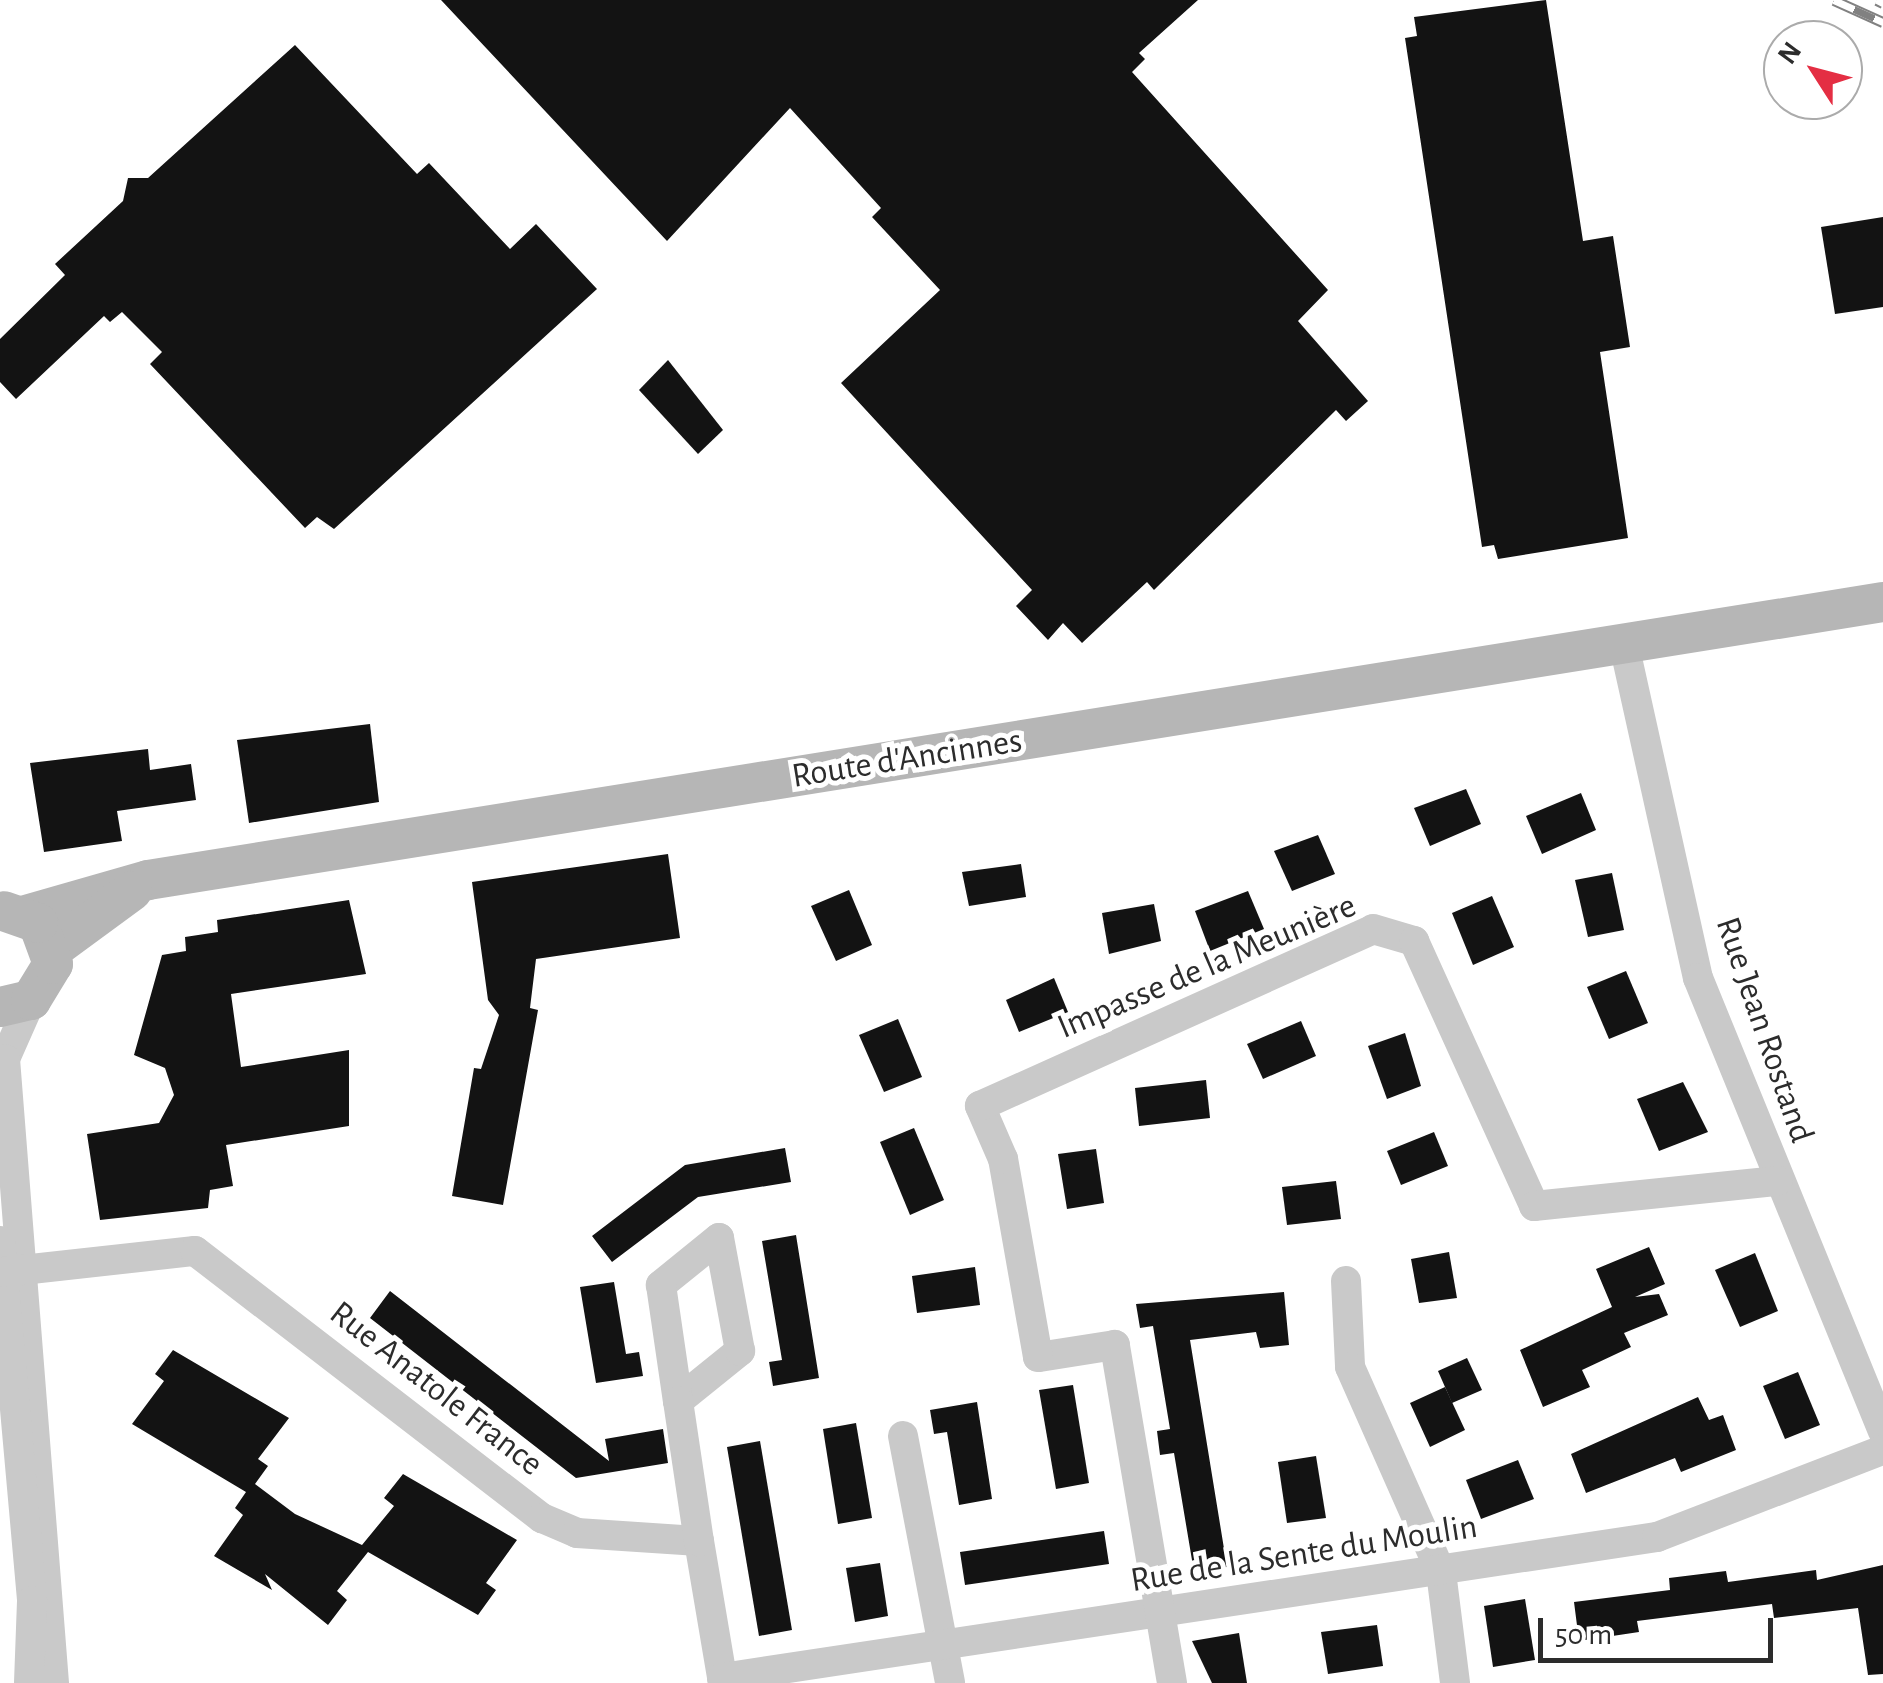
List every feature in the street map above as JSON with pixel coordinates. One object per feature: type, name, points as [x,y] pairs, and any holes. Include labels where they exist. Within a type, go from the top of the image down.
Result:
[{"type":"main road","name":"Route d'Ancinnes","points":[[13,913],[148,880],[1623,640],[1883,602]]},
{"type":"main road","name":"Route d'Ancinnes","points":[[52,949],[148,880]]},
{"type":"main road","points":[[13,913],[52,949],[49,978],[16,1003]]},
{"type":"street","name":"Rue Jean Rostand","points":[[1623,640],[1698,978],[1883,1430]]},
{"type":"street","name":"Impasse de la Meunière","points":[[1162,1615],[1115,1345],[1038,1357],[1003,1159],[980,1106],[1373,929],[1414,941],[1534,1206],[1778,1181]]},
{"type":"street","points":[[16,1003],[5,1059],[21,1478],[32,1601],[28,1683]]},
{"type":"street","points":[[678,1401],[740,1351],[719,1238],[661,1285],[678,1401],[699,1541],[722,1680]]},
{"type":"street","points":[[0,1241],[15,1272]]},
{"type":"street","name":"Rue Anatole France","points":[[15,1272],[195,1251],[542,1518],[577,1533],[699,1541]]},
{"type":"street","points":[[1346,1281],[1350,1366],[1441,1572],[1455,1683]]},
{"type":"street","points":[[903,1436],[950,1683]]},
{"type":"street","name":"Rue de la Sente du Moulin","points":[[722,1680],[1656,1537],[1883,1450]]},
{"type":"street","points":[[21,1478],[54,1683]]},
{"type":"street","points":[[1162,1615],[1172,1683]]},
{"type":"building","points":[[441,0],[1198,0],[1139,53],[1145,59],[1132,72],[1328,290],[1298,321],[1368,401],[1346,421],[1336,410],[1154,590],[1147,582],[1082,643],[1063,623],[1048,640],[1016,606],[1032,590],[841,383],[940,290],[872,217],[881,208],[790,108],[667,241]]},
{"type":"building","points":[[1546,0],[1583,241],[1613,236],[1630,347],[1600,352],[1628,538],[1498,559],[1494,545],[1482,547],[1405,38],[1417,36],[1414,17]]},
{"type":"building","points":[[295,45],[417,174],[429,163],[510,249],[536,224],[597,289],[334,529],[317,517],[305,528],[150,364],[162,352],[122,312],[110,322],[104,316],[16,399],[0,382],[0,339],[65,275],[55,264],[123,201],[128,178],[148,178]]},
{"type":"building","points":[[1883,217],[1883,307],[1835,314],[1821,227]]},
{"type":"building","points":[[668,360],[723,430],[698,454],[639,390]]},
{"type":"building","points":[[370,724],[379,802],[249,823],[237,740]]},
{"type":"building","points":[[148,749],[150,770],[191,764],[196,800],[117,811],[122,841],[44,852],[30,763]]},
{"type":"building","points":[[1466,789],[1481,824],[1430,846],[1414,808]]},
{"type":"building","points":[[1581,793],[1596,830],[1542,854],[1526,816]]},
{"type":"building","points":[[1318,835],[1335,874],[1292,891],[1274,851]]},
{"type":"building","points":[[668,854],[680,938],[536,959],[530,1008],[538,1010],[503,1205],[452,1196],[474,1068],[481,1069],[499,1015],[488,1000],[472,882]]},
{"type":"building","points":[[1021,864],[1026,897],[969,906],[962,872]]},
{"type":"building","points":[[1612,873],[1624,930],[1588,937],[1575,880]]},
{"type":"building","points":[[849,890],[872,945],[836,961],[811,906]]},
{"type":"building","points":[[1248,891],[1264,929],[1210,951],[1195,911]]},
{"type":"building","points":[[1492,896],[1514,947],[1473,965],[1452,913]]},
{"type":"building","points":[[349,900],[366,974],[231,994],[241,1067],[349,1050],[349,1126],[226,1145],[233,1186],[210,1190],[208,1208],[100,1220],[87,1134],[159,1123],[174,1095],[165,1068],[134,1055],[162,955],[186,951],[185,937],[218,932],[217,920]]},
{"type":"building","points":[[1154,904],[1161,941],[1109,954],[1102,913]]},
{"type":"building","points":[[1626,971],[1648,1023],[1609,1039],[1587,987]]},
{"type":"building","points":[[1054,978],[1068,1012],[1019,1032],[1006,1000]]},
{"type":"building","points":[[898,1019],[922,1077],[884,1092],[859,1035]]},
{"type":"building","points":[[1301,1021],[1316,1056],[1263,1079],[1247,1044]]},
{"type":"building","points":[[1405,1033],[1421,1086],[1387,1099],[1368,1046]]},
{"type":"building","points":[[1206,1080],[1210,1118],[1139,1126],[1135,1088]]},
{"type":"building","points":[[1683,1082],[1708,1132],[1659,1151],[1637,1099]]},
{"type":"building","points":[[914,1128],[944,1200],[910,1215],[880,1142]]},
{"type":"building","points":[[1434,1132],[1448,1166],[1401,1185],[1387,1151]]},
{"type":"building","points":[[785,1148],[791,1182],[698,1197],[612,1262],[592,1236],[685,1165]]},
{"type":"building","points":[[1096,1149],[1104,1203],[1067,1209],[1058,1154]]},
{"type":"building","points":[[1336,1181],[1341,1219],[1287,1225],[1282,1187]]},
{"type":"building","points":[[796,1235],[819,1378],[773,1386],[769,1362],[782,1360],[762,1241]]},
{"type":"building","points":[[1649,1247],[1665,1284],[1635,1297],[1659,1294],[1668,1315],[1624,1333],[1631,1347],[1582,1370],[1590,1387],[1543,1407],[1520,1350],[1612,1307],[1596,1269]]},
{"type":"building","points":[[1449,1252],[1457,1298],[1419,1303],[1411,1259]]},
{"type":"building","points":[[1755,1253],[1778,1311],[1740,1327],[1715,1270]]},
{"type":"building","points":[[975,1267],[980,1305],[917,1313],[912,1276]]},
{"type":"building","points":[[614,1282],[626,1354],[639,1352],[643,1376],[596,1383],[580,1287]]},
{"type":"building","points":[[390,1291],[609,1461],[605,1439],[663,1429],[668,1463],[576,1478],[370,1318]]},
{"type":"building","points":[[1284,1292],[1289,1345],[1260,1348],[1256,1332],[1190,1340],[1227,1567],[1194,1572],[1174,1453],[1160,1455],[1157,1431],[1170,1429],[1153,1326],[1140,1328],[1136,1304]]},
{"type":"building","points":[[173,1350],[289,1418],[258,1459],[268,1466],[255,1484],[295,1514],[362,1545],[394,1506],[384,1498],[403,1474],[517,1540],[486,1583],[496,1590],[478,1615],[368,1552],[337,1591],[347,1600],[328,1625],[265,1574],[272,1590],[214,1556],[243,1515],[235,1508],[246,1492],[132,1424],[164,1381],[155,1374]]},
{"type":"building","points":[[1467,1358],[1482,1390],[1452,1403],[1438,1371]]},
{"type":"building","points":[[1798,1372],[1820,1425],[1785,1439],[1763,1386]]},
{"type":"building","points":[[1073,1385],[1089,1483],[1056,1489],[1039,1390]]},
{"type":"building","points":[[1445,1387],[1465,1430],[1430,1447],[1410,1403]]},
{"type":"building","points":[[1698,1397],[1709,1420],[1723,1415],[1736,1450],[1681,1472],[1675,1458],[1586,1493],[1571,1454]]},
{"type":"building","points":[[977,1402],[992,1499],[959,1505],[947,1432],[934,1434],[930,1410]]},
{"type":"building","points":[[856,1423],[872,1518],[838,1524],[823,1429]]},
{"type":"building","points":[[760,1441],[792,1630],[759,1636],[727,1447]]},
{"type":"building","points":[[1316,1456],[1326,1518],[1287,1523],[1278,1462]]},
{"type":"building","points":[[1518,1460],[1534,1499],[1481,1519],[1466,1480]]},
{"type":"building","points":[[1104,1531],[1109,1564],[965,1585],[960,1552]]},
{"type":"building","points":[[880,1563],[888,1616],[855,1622],[846,1568]]},
{"type":"building","points":[[1883,1565],[1883,1674],[1868,1675],[1858,1608],[1774,1618],[1772,1604],[1637,1621],[1639,1632],[1579,1641],[1574,1602],[1670,1590],[1669,1578],[1726,1571],[1728,1582],[1816,1570],[1817,1580]]},
{"type":"building","points":[[1525,1599],[1535,1660],[1493,1667],[1484,1606]]},
{"type":"building","points":[[1377,1625],[1383,1666],[1328,1674],[1321,1632]]},
{"type":"building","points":[[1239,1633],[1247,1683],[1212,1683],[1192,1641]]},
{"type":"railway","points":[[1834,0],[1883,22]]},
{"type":"railway","points":[[1877,0],[1883,3]]}]
